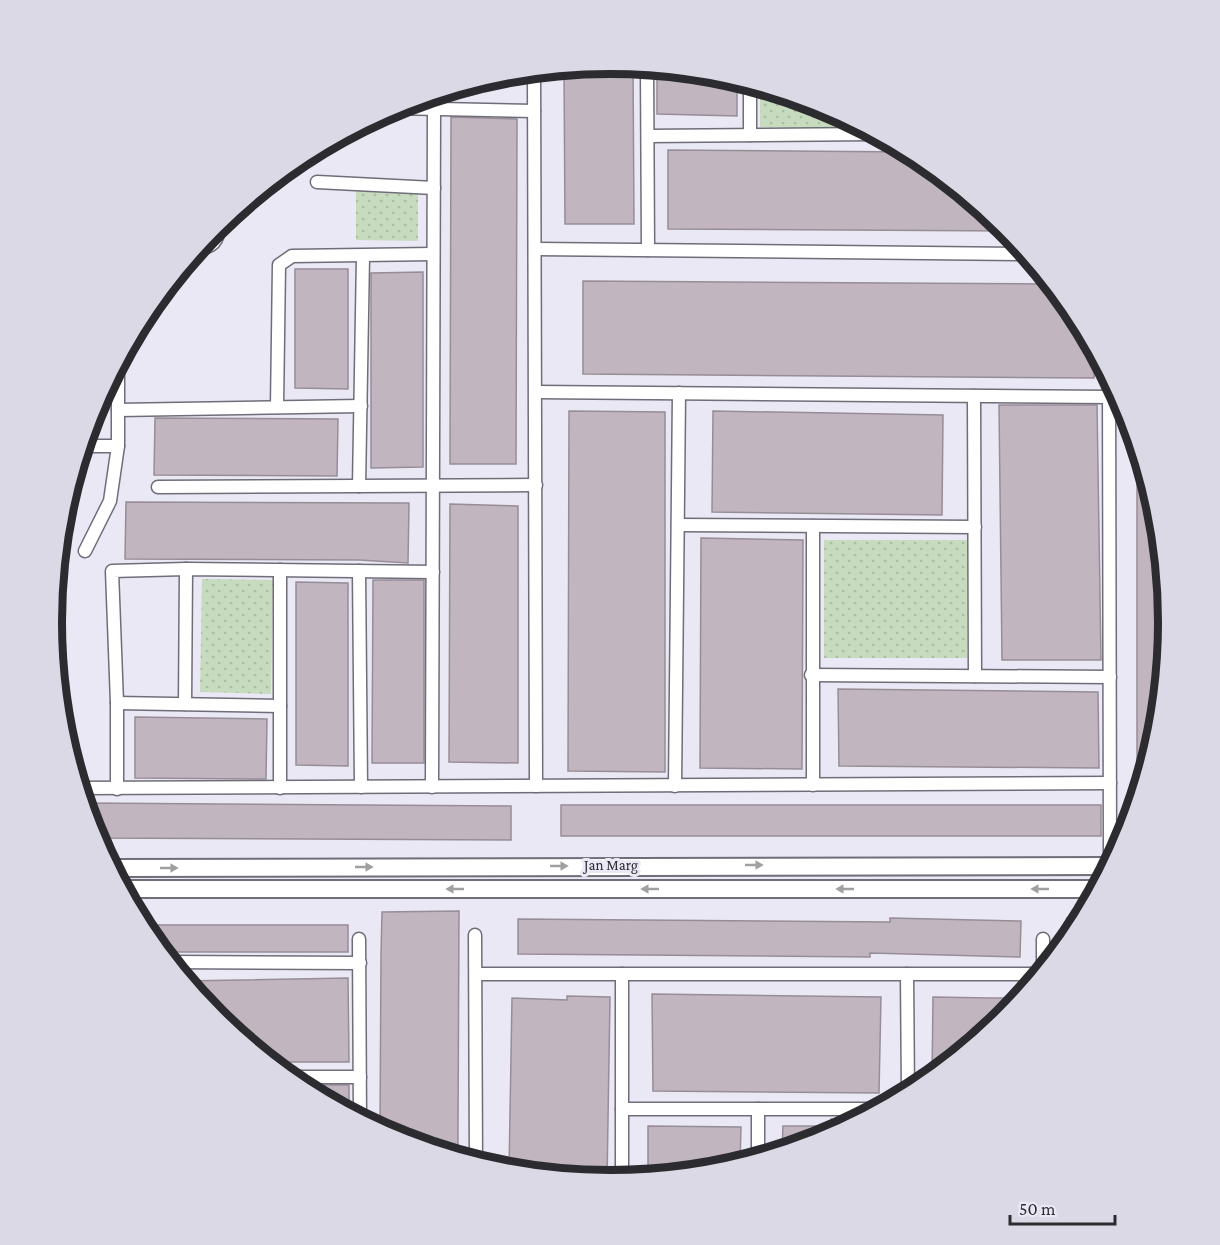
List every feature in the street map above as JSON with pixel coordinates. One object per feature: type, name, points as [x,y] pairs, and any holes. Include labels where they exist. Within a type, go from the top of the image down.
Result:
[{"type":"main road","name":"Jan Marg","points":[[120,868],[1105,859]]},
{"type":"main road","points":[[131,889],[1089,889]]},
{"type":"street","points":[[647,75],[648,250]]},
{"type":"street","points":[[534,80],[536,786]]},
{"type":"street","points":[[750,93],[750,135]]},
{"type":"street","points":[[419,109],[534,111]]},
{"type":"street","points":[[432,787],[434,109]]},
{"type":"street","points":[[648,136],[859,134]]},
{"type":"street","points":[[317,182],[434,188]]},
{"type":"street","points":[[536,249],[1015,254]]},
{"type":"street","points":[[277,407],[279,265],[292,256],[434,254]]},
{"type":"street","points":[[359,486],[363,256]]},
{"type":"street","points":[[85,551],[110,501],[118,446],[118,380]]},
{"type":"street","points":[[536,392],[1109,397],[1111,846]]},
{"type":"street","points":[[675,786],[679,393]]},
{"type":"street","points":[[974,396],[975,676]]},
{"type":"street","points":[[118,410],[361,406]]},
{"type":"street","points":[[91,446],[118,446]]},
{"type":"street","points":[[158,487],[536,485]]},
{"type":"street","points":[[678,525],[975,527]]},
{"type":"street","points":[[813,526],[811,675],[813,785]]},
{"type":"street","points":[[117,789],[117,703],[112,571],[186,569],[433,572]]},
{"type":"street","points":[[185,704],[186,569]]},
{"type":"street","points":[[280,570],[280,788]]},
{"type":"street","points":[[359,571],[360,787]]},
{"type":"street","points":[[811,675],[1110,677]]},
{"type":"street","points":[[117,703],[280,706]]},
{"type":"street","points":[[88,788],[1110,783]]},
{"type":"street","points":[[475,935],[476,1154]]},
{"type":"street","points":[[359,939],[360,1110]]},
{"type":"street","points":[[1042,959],[1043,939]]},
{"type":"street","points":[[180,962],[360,963]]},
{"type":"street","points":[[476,974],[1031,973]]},
{"type":"street","points":[[622,974],[622,1171]]},
{"type":"street","points":[[908,974],[908,1083]]},
{"type":"street","points":[[302,1077],[360,1077]]},
{"type":"street","points":[[622,1109],[863,1109]]},
{"type":"street","points":[[758,1109],[758,1150]]},
{"type":"green space","points":[[760,95],[786,103],[846,128],[760,127]]},
{"type":"green space","points":[[356,189],[418,191],[418,241],[356,240]]},
{"type":"green space","points":[[824,540],[967,540],[967,658],[824,658]]},
{"type":"green space","points":[[202,579],[273,580],[271,694],[200,692]]},
{"type":"green space","points":[[830,1118],[844,1118],[830,1124]]},
{"type":"building","points":[[633,75],[634,224],[565,224],[564,76]]},
{"type":"building","points":[[657,76],[737,90],[737,116],[657,114]]},
{"type":"building","points":[[451,117],[517,119],[516,464],[450,464]]},
{"type":"building","points":[[668,150],[892,152],[944,187],[994,231],[668,229]]},
{"type":"building","points":[[295,269],[348,269],[348,389],[295,388]]},
{"type":"building","points":[[423,272],[423,467],[371,468],[371,273]]},
{"type":"building","points":[[583,281],[1041,284],[1066,318],[1094,365],[1094,378],[583,374]]},
{"type":"building","points":[[999,405],[1097,405],[1101,660],[1002,660]]},
{"type":"building","points":[[569,411],[665,412],[665,772],[568,771]]},
{"type":"building","points":[[713,411],[943,415],[942,515],[712,512]]},
{"type":"building","points":[[155,418],[338,419],[337,476],[154,475]]},
{"type":"building","points":[[1137,471],[1154,551],[1158,623],[1154,694],[1137,774]]},
{"type":"building","points":[[126,502],[409,503],[408,563],[359,560],[125,559]]},
{"type":"building","points":[[450,504],[518,506],[518,763],[449,762]]},
{"type":"building","points":[[701,538],[803,540],[802,769],[700,768]]},
{"type":"building","points":[[373,580],[424,580],[424,763],[372,763]]},
{"type":"building","points":[[296,582],[348,583],[348,766],[296,765]]},
{"type":"building","points":[[838,689],[1098,692],[1099,768],[839,766]]},
{"type":"building","points":[[135,717],[267,719],[266,779],[135,778]]},
{"type":"building","points":[[92,803],[511,806],[511,840],[106,838]]},
{"type":"building","points":[[561,805],[1101,805],[1101,836],[561,836]]},
{"type":"building","points":[[459,911],[458,1149],[380,1120],[382,912]]},
{"type":"building","points":[[890,918],[1021,921],[1020,957],[870,953],[870,957],[518,954],[518,919],[890,922]]},
{"type":"building","points":[[153,925],[348,925],[348,952],[172,952]]},
{"type":"building","points":[[348,978],[349,1062],[282,1062],[248,1035],[195,981]]},
{"type":"building","points":[[652,994],[881,997],[879,1093],[653,1091]]},
{"type":"building","points":[[567,996],[610,997],[607,1171],[574,1170],[509,1161],[512,998],[567,1000]]},
{"type":"building","points":[[933,997],[1009,998],[972,1035],[932,1067]]},
{"type":"building","points":[[315,1085],[349,1085],[349,1105]]},
{"type":"building","points":[[648,1126],[741,1127],[740,1155],[648,1170]]},
{"type":"building","points":[[783,1126],[820,1126],[820,1129],[782,1143]]}]
